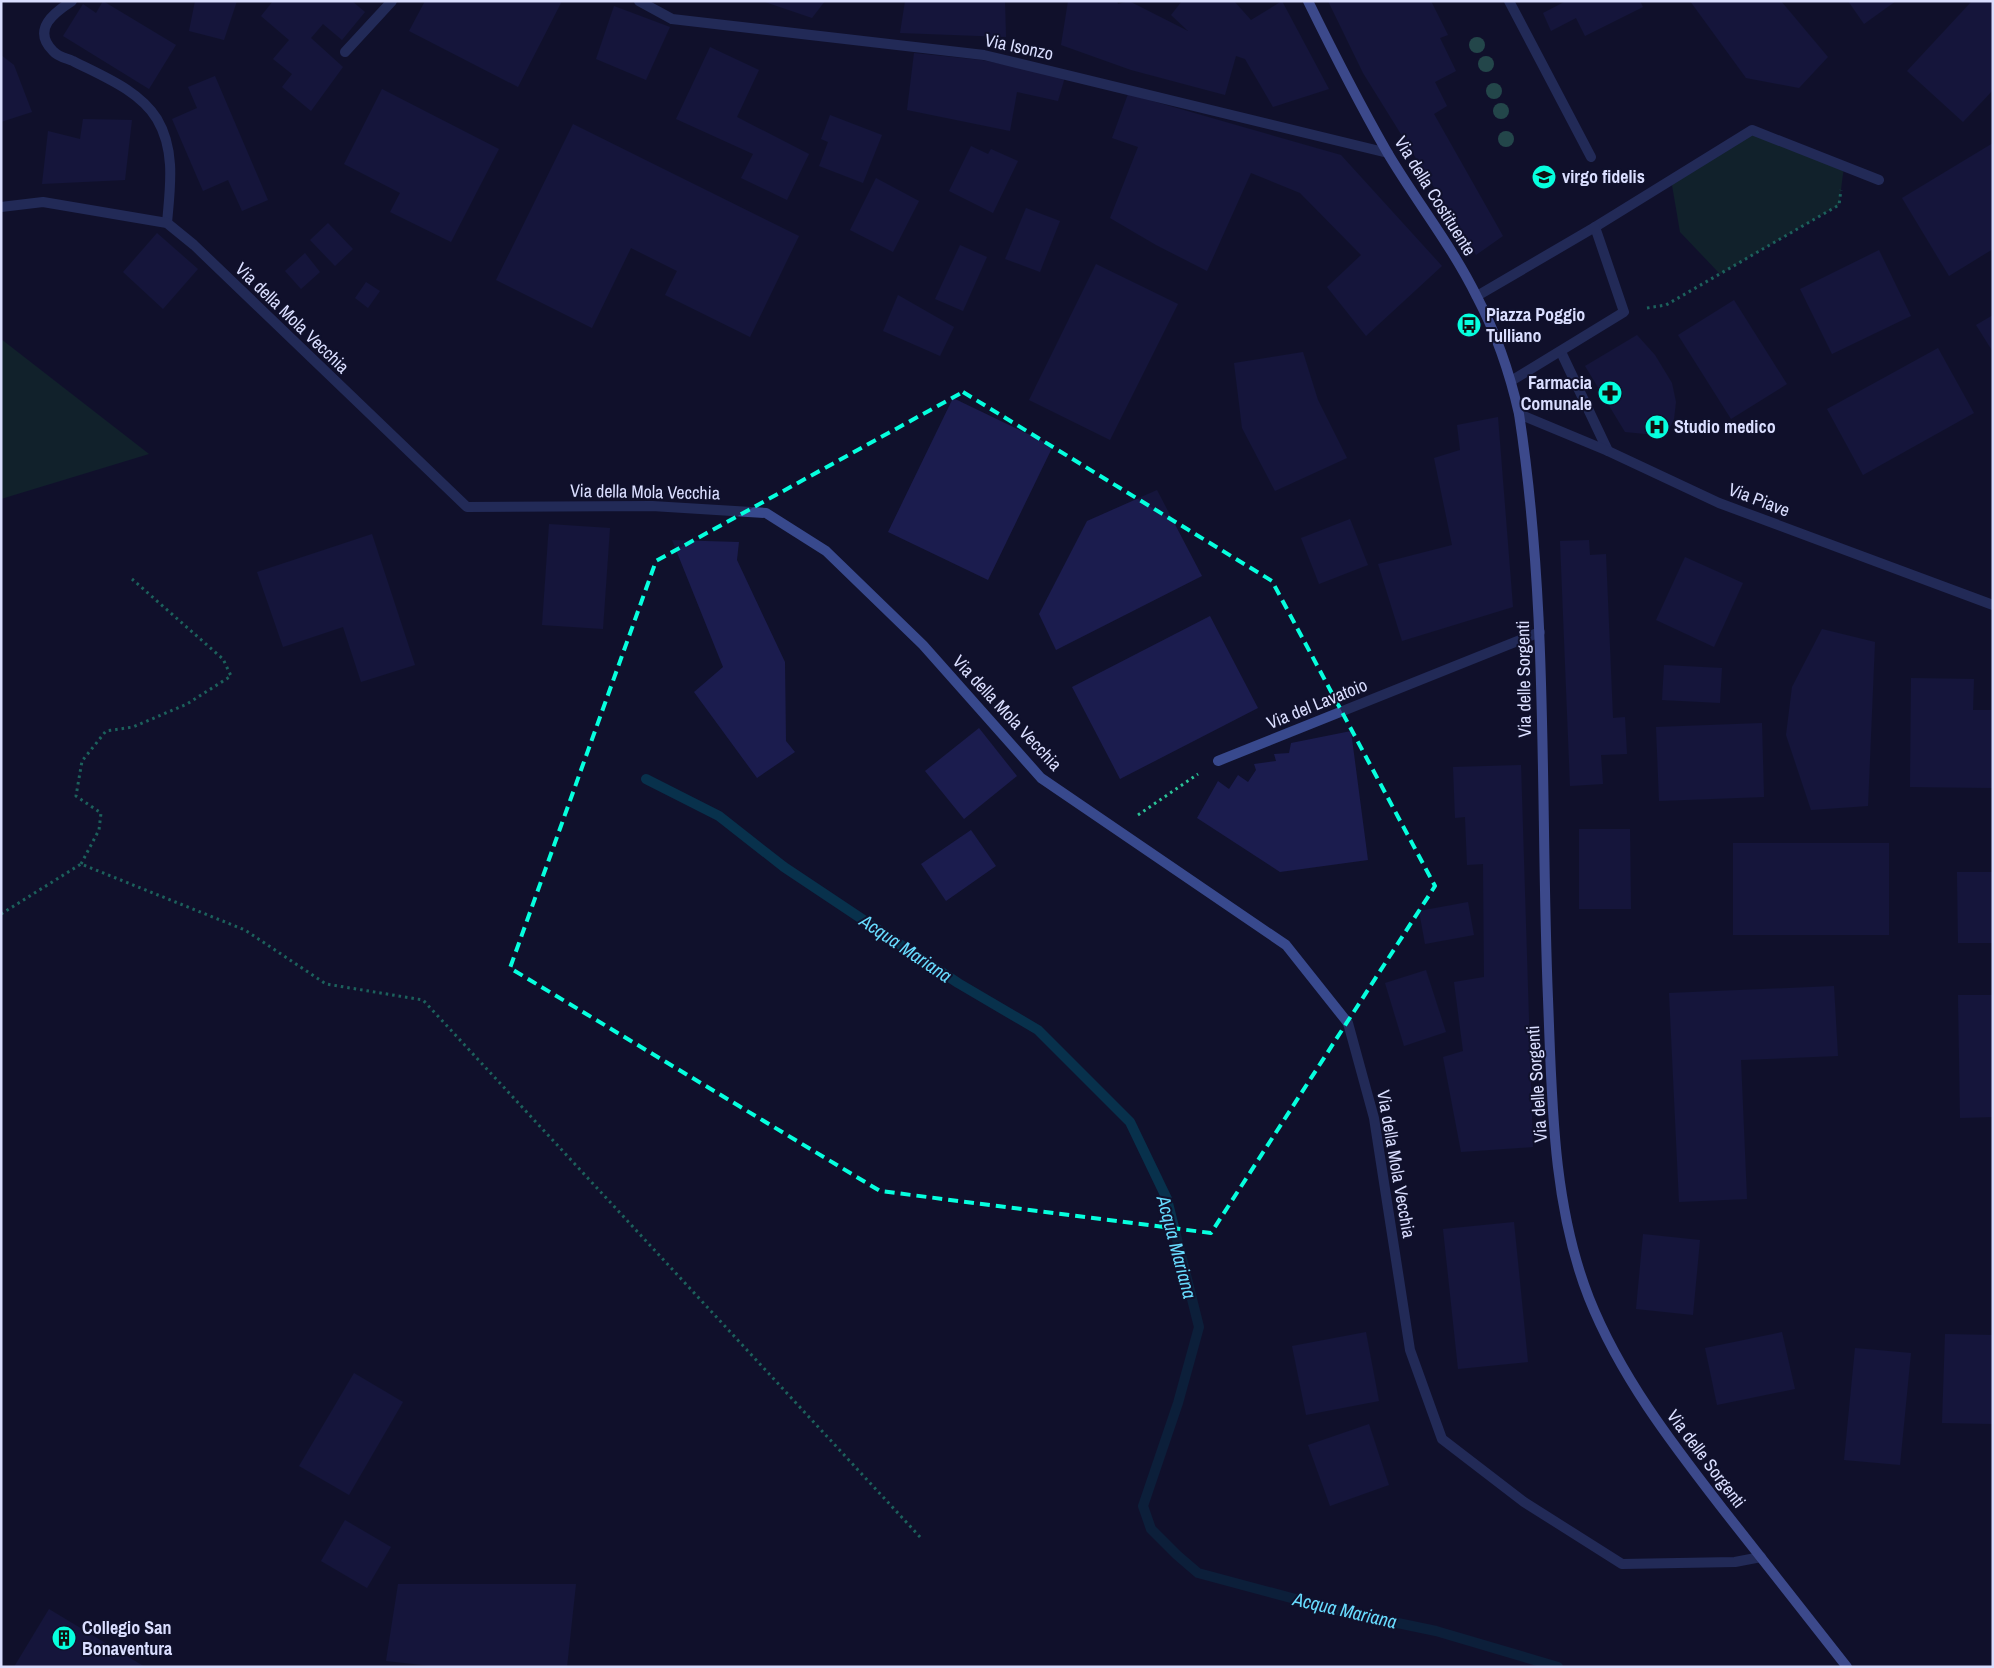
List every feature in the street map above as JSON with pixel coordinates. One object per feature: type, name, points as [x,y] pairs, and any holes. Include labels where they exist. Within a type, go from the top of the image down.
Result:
[{"type":"main road","name":"Via della Costituente","points":[[1308,1],[1388,153],[1477,296],[1491,326],[1511,381],[1519,414]]},
{"type":"main road","name":"Via delle Sorgenti","points":[[1519,414],[1540,632],[1542,809],[1550,1034],[1558,1166],[1567,1226],[1590,1301],[1624,1369],[1670,1440],[1847,1667]]},
{"type":"street","points":[[1,207],[43,202],[168,223],[172,171],[168,144],[156,119],[138,98],[68,58],[59,56],[48,44],[45,36],[48,19],[54,12],[72,1]]},
{"type":"street","points":[[345,52],[392,1]]},
{"type":"street","name":"Via Isonzo","points":[[640,1],[672,19],[984,55],[1388,153]]},
{"type":"street","points":[[1509,1],[1591,157]]},
{"type":"street","points":[[1477,296],[1752,130],[1879,180]]},
{"type":"street","name":"Via della Mola Vecchia","points":[[168,223],[194,245],[467,507],[652,506],[766,513],[826,551],[923,645],[1041,778],[1286,945],[1348,1023],[1374,1118],[1410,1350],[1442,1439],[1524,1502],[1622,1564],[1736,1562],[1761,1557]]},
{"type":"street","points":[[1511,381],[1624,312],[1594,227]]},
{"type":"street","points":[[1561,352],[1608,451]]},
{"type":"street","name":"Via Piave","points":[[1519,414],[1608,451],[1719,503],[1993,605]]},
{"type":"street","name":"Via del Lavatoio","points":[[1218,761],[1540,632]]},
{"type":"path","points":[[1624,312],[1666,305],[1839,205],[1844,166]]},
{"type":"path","points":[[1,914],[81,864],[99,830],[101,813],[76,796],[82,761],[106,731],[133,727],[187,704],[231,676],[223,659],[132,579]]},
{"type":"path","points":[[1118,829],[1218,761]]},
{"type":"path","points":[[81,864],[245,930],[326,984],[423,1000],[921,1538]]},
{"type":"highlighted area","points":[[963,392],[1272,581],[1435,886],[1211,1233],[880,1191],[510,968],[656,561]]},
{"type":"green space","points":[[1752,130],[1844,166],[1839,205],[1720,274],[1680,232],[1671,179]]},
{"type":"green space","points":[[1,339],[149,454],[1,499]]},
{"type":"building","points":[[103,1],[176,45],[149,89],[63,36],[83,4],[96,13]]},
{"type":"building","points":[[195,1],[237,1],[224,40],[189,31]]},
{"type":"building","points":[[273,1],[352,1],[365,12],[342,40],[323,24],[311,38],[343,67],[311,111],[282,87],[292,74],[273,59],[289,40],[261,16]]},
{"type":"building","points":[[425,1],[562,1],[518,87],[409,31]]},
{"type":"building","points":[[762,1],[825,1],[812,18]]},
{"type":"building","points":[[905,1],[1005,1],[1006,37],[900,33]]},
{"type":"building","points":[[1068,1],[1117,1],[1118,4],[1129,1],[1188,31],[1171,15],[1182,1],[1234,1],[1251,20],[1282,1],[1329,89],[1273,107],[1245,59],[1236,56],[1225,95],[1131,70],[1061,45]]},
{"type":"building","points":[[1328,1],[1431,1],[1448,35],[1440,38],[1456,71],[1435,82],[1447,106],[1434,114],[1503,236],[1476,255],[1363,73]]},
{"type":"building","points":[[1566,1],[1640,1],[1643,7],[1585,36],[1576,18],[1551,31],[1543,13]]},
{"type":"building","points":[[1690,1],[1781,1],[1828,57],[1799,88],[1746,78]]},
{"type":"building","points":[[1848,1],[1896,1],[1864,24]]},
{"type":"building","points":[[1972,1],[1993,1],[1993,90],[1963,122],[1907,71]]},
{"type":"building","points":[[614,6],[670,27],[646,80],[596,59]]},
{"type":"building","points":[[710,47],[759,70],[737,117],[809,154],[787,200],[741,178],[753,154],[676,119]]},
{"type":"building","points":[[914,53],[982,60],[1065,77],[1058,101],[1017,92],[1010,131],[907,110]]},
{"type":"building","points":[[1,55],[14,65],[32,112],[1,122]]},
{"type":"building","points":[[215,76],[268,200],[242,211],[228,180],[203,191],[172,119],[197,108],[188,87]]},
{"type":"building","points":[[382,89],[499,149],[451,242],[390,212],[400,193],[344,164]]},
{"type":"building","points":[[1128,94],[1341,155],[1442,266],[1366,336],[1327,287],[1361,255],[1300,193],[1251,173],[1207,271],[1156,245],[1110,218],[1138,147],[1112,138]]},
{"type":"building","points":[[830,115],[882,135],[863,183],[819,166],[828,142],[821,139]]},
{"type":"building","points":[[83,119],[132,120],[125,180],[42,184],[48,131],[80,139]]},
{"type":"building","points":[[573,124],[799,236],[750,337],[665,295],[677,271],[631,248],[592,328],[496,280]]},
{"type":"building","points":[[1993,143],[1993,249],[1949,276],[1902,198]]},
{"type":"building","points":[[971,146],[988,154],[991,149],[1018,161],[993,213],[949,191]]},
{"type":"building","points":[[876,178],[919,201],[893,252],[850,230]]},
{"type":"building","points":[[1026,208],[1060,221],[1040,272],[1005,259]]},
{"type":"building","points":[[328,223],[353,249],[335,266],[310,240]]},
{"type":"building","points":[[157,233],[198,269],[163,309],[123,272]]},
{"type":"building","points":[[960,245],[987,257],[963,311],[935,299]]},
{"type":"building","points":[[1879,250],[1911,316],[1832,354],[1800,289]]},
{"type":"building","points":[[305,253],[320,272],[301,289],[285,271]]},
{"type":"building","points":[[1096,264],[1178,304],[1110,440],[1029,400]]},
{"type":"building","points":[[366,282],[380,291],[368,308],[355,298]]},
{"type":"building","points":[[898,295],[954,327],[940,356],[883,331]]},
{"type":"building","points":[[1734,300],[1787,384],[1731,419],[1678,335]]},
{"type":"building","points":[[1993,315],[1993,352],[1976,325]]},
{"type":"building","points":[[1637,335],[1655,355],[1672,383],[1676,402],[1674,419],[1666,436],[1625,432],[1585,366]]},
{"type":"building","points":[[1938,348],[1974,413],[1863,475],[1827,409]]},
{"type":"building","points":[[1303,352],[1318,400],[1347,458],[1275,491],[1242,428],[1234,363]]},
{"type":"building","points":[[953,398],[1053,446],[988,580],[888,532]]},
{"type":"building","points":[[1498,417],[1513,607],[1402,641],[1378,564],[1452,545],[1434,458],[1460,450],[1457,425]]},
{"type":"building","points":[[1157,490],[1202,576],[1056,650],[1039,614],[1087,521]]},
{"type":"building","points":[[1350,519],[1368,565],[1319,584],[1301,538]]},
{"type":"building","points":[[549,524],[610,528],[603,629],[542,625]]},
{"type":"building","points":[[372,534],[415,665],[361,682],[343,627],[283,647],[257,572]]},
{"type":"building","points":[[672,540],[739,542],[737,560],[785,662],[786,741],[795,752],[757,778],[694,692],[723,667]]},
{"type":"building","points":[[1589,540],[1590,555],[1606,554],[1613,718],[1625,717],[1627,754],[1601,755],[1603,784],[1570,786],[1560,541]]},
{"type":"building","points":[[1685,557],[1743,583],[1714,647],[1656,620]]},
{"type":"building","points":[[1210,616],[1258,708],[1120,779],[1072,687]]},
{"type":"building","points":[[1822,629],[1875,642],[1868,806],[1811,810],[1786,735],[1792,687]]},
{"type":"building","points":[[1664,665],[1722,668],[1720,703],[1662,700]]},
{"type":"building","points":[[1911,678],[1974,679],[1973,710],[1993,710],[1993,788],[1910,787]]},
{"type":"building","points":[[1762,723],[1764,797],[1659,801],[1656,727]]},
{"type":"building","points":[[979,728],[1017,776],[964,819],[925,771]]},
{"type":"building","points":[[1351,731],[1368,860],[1280,872],[1197,818],[1218,781],[1229,789],[1238,775],[1248,782],[1256,770],[1254,764],[1276,761],[1274,754],[1289,753],[1291,743]]},
{"type":"building","points":[[1521,765],[1533,1147],[1461,1152],[1443,1057],[1463,1051],[1454,982],[1484,977],[1483,864],[1467,865],[1465,817],[1455,818],[1453,767]]},
{"type":"building","points":[[1579,829],[1630,829],[1631,909],[1579,909]]},
{"type":"building","points":[[971,830],[996,866],[946,901],[921,864]]},
{"type":"building","points":[[1733,843],[1889,843],[1889,935],[1733,935]]},
{"type":"building","points":[[1957,872],[1993,872],[1993,943],[1958,943]]},
{"type":"building","points":[[1468,902],[1474,935],[1425,944],[1419,911]]},
{"type":"building","points":[[1426,970],[1446,1032],[1404,1046],[1385,983]]},
{"type":"building","points":[[1834,986],[1838,1056],[1741,1060],[1747,1199],[1679,1202],[1669,993]]},
{"type":"building","points":[[1958,995],[1993,995],[1993,1117],[1960,1118]]},
{"type":"building","points":[[1514,1222],[1528,1362],[1458,1369],[1443,1229]]},
{"type":"building","points":[[1643,1234],[1700,1240],[1693,1315],[1636,1309]]},
{"type":"building","points":[[1366,1332],[1379,1401],[1306,1415],[1292,1346]]},
{"type":"building","points":[[1782,1332],[1795,1389],[1717,1405],[1705,1348]]},
{"type":"building","points":[[1945,1334],[1993,1335],[1993,1424],[1942,1423]]},
{"type":"building","points":[[1855,1348],[1911,1353],[1900,1465],[1844,1460]]},
{"type":"building","points":[[354,1373],[403,1402],[349,1495],[299,1466]]},
{"type":"building","points":[[1369,1424],[1389,1485],[1330,1506],[1308,1445]]},
{"type":"building","points":[[345,1520],[391,1547],[367,1588],[321,1561]]},
{"type":"building","points":[[398,1584],[576,1584],[567,1667],[440,1667],[386,1661]]},
{"type":"building","name":"Collegio San Bonaventura","points":[[49,1609],[145,1667],[14,1667]]},
{"type":"waterway","name":"Acqua Mariana","points":[[646,779],[719,816],[784,867],[958,983],[1038,1030],[1130,1122],[1167,1199],[1199,1327],[1178,1403],[1143,1506],[1151,1529],[1177,1555],[1198,1573],[1340,1611],[1436,1631],[1558,1667]]},
{"type":"place","name":"virgo fidelis","points":[[1544,177]]},
{"type":"place","name":"Piazza Poggio Tulliano","points":[[1469,325]]},
{"type":"place","name":"Farmacia Comunale","points":[[1610,393]]},
{"type":"place","name":"Studio medico","points":[[1657,427]]},
{"type":"place","name":"Collegio San Bonaventura","points":[[64,1638]]}]
